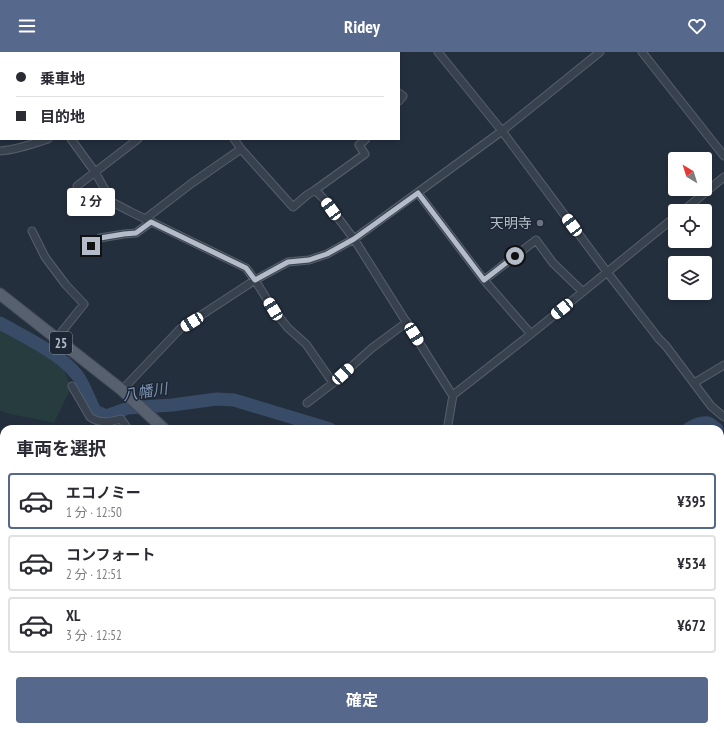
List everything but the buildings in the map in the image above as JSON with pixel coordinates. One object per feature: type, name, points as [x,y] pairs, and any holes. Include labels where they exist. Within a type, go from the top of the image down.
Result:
[{"type":"main road","name":"25","points":[[0,294],[122,390],[160,425]]},
{"type":"street","points":[[439,52],[502,131],[607,272],[666,346],[711,406],[724,417]]},
{"type":"street","points":[[122,390],[180,329],[255,280],[288,262],[309,260],[327,254],[354,239],[502,131],[600,52]]},
{"type":"street","points":[[642,52],[724,156]]},
{"type":"street","points":[[71,140],[95,172],[112,202],[246,268],[273,309],[288,328],[306,344],[333,383]]},
{"type":"street","points":[[78,186],[137,140]]},
{"type":"street","points":[[235,140],[292,207],[364,154],[359,145],[365,140]]},
{"type":"street","points":[[0,151],[37,141]]},
{"type":"street","points":[[91,246],[100,238],[136,233],[192,183],[241,149]]},
{"type":"street","points":[[691,204],[724,177]]},
{"type":"street","points":[[315,190],[323,198],[354,239],[453,395]]},
{"type":"street","points":[[418,193],[484,280],[531,334]]},
{"type":"street","points":[[448,425],[453,395],[668,223]]},
{"type":"street","points":[[32,231],[45,257],[66,285],[84,304],[56,339]]},
{"type":"street","points":[[484,280],[536,240],[553,263],[583,292]]},
{"type":"street","points":[[307,403],[333,383],[372,348],[407,322]]},
{"type":"street","points":[[694,383],[724,365]]},
{"type":"street","points":[[72,386],[90,417],[101,422],[121,419],[125,425]]},
{"type":"green space","points":[[0,329],[11,337],[58,353],[71,388],[54,423],[0,411]]},
{"type":"waterway","name":"八幡川","points":[[0,323],[41,346],[70,367],[77,375],[95,411],[106,416],[128,408],[172,405],[217,399],[234,400],[317,425]]},
{"type":"waterway","name":"八幡川","points":[[696,425],[706,423],[712,425]]},
{"type":"place","name":"天明寺","points":[[540,223]]},
{"type":"route","points":[[91,246],[100,238],[136,233],[151,222],[246,268],[255,280],[288,262],[309,260],[327,254],[354,239],[418,193],[484,280],[515,256]]}]
